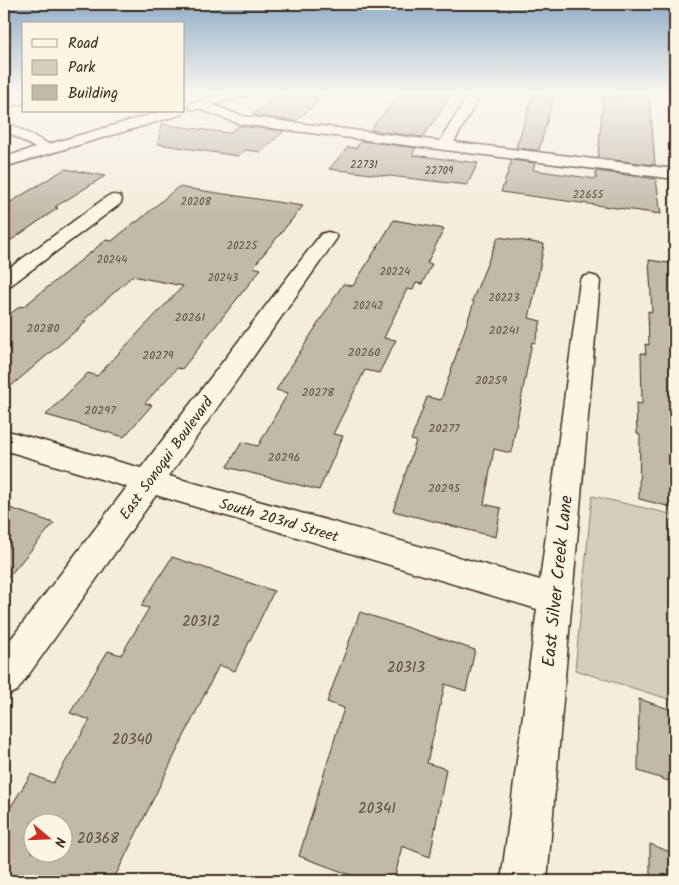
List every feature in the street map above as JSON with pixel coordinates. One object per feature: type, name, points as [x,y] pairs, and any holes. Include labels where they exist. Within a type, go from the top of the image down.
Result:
[{"type":"street","points":[[19,133],[47,149]]},
{"type":"street","points":[[4,162],[101,133]]},
{"type":"street","points":[[349,133],[675,174]]},
{"type":"street","points":[[445,145],[452,133]]},
{"type":"street","points":[[4,282],[114,200]]},
{"type":"street","name":"East Sonoqui Boulevard","points":[[4,678],[328,238]]},
{"type":"street","name":"East Silver Creek Lane","points":[[524,881],[590,281]]},
{"type":"street","name":"South 203rd Street","points":[[4,440],[555,599]]},
{"type":"green space","points":[[592,496],[675,515],[675,701],[575,670]]},
{"type":"building","points":[[160,133],[281,133],[261,152],[245,150],[238,156],[158,144]]},
{"type":"building","points":[[395,133],[426,133],[423,137]]},
{"type":"building","points":[[521,133],[544,133],[539,150],[516,148]]},
{"type":"building","points":[[600,133],[652,133],[655,165],[598,158]]},
{"type":"building","points":[[361,141],[416,148],[412,155],[478,163],[467,185],[329,169],[348,147],[356,148]]},
{"type":"building","points":[[512,160],[535,163],[533,170],[596,179],[596,171],[656,179],[661,214],[501,192]]},
{"type":"building","points":[[65,169],[105,176],[55,207],[58,208],[4,245],[4,206]]},
{"type":"building","points":[[178,187],[303,206],[253,267],[261,269],[182,369],[177,368],[145,403],[152,405],[124,437],[46,415],[88,373],[97,376],[183,286],[132,276],[83,321],[86,322],[4,392],[4,319],[20,306],[23,307],[106,240],[112,241]]},
{"type":"building","points":[[394,220],[444,229],[427,263],[432,264],[422,284],[416,283],[413,290],[407,289],[384,338],[396,340],[379,373],[365,370],[333,434],[343,436],[319,490],[227,467],[242,442],[258,446],[288,393],[276,390],[343,284],[353,286]]},
{"type":"building","points":[[498,237],[544,244],[529,318],[541,321],[535,343],[532,342],[511,453],[494,449],[484,504],[501,508],[496,537],[393,511],[416,441],[411,440],[427,397],[441,400],[474,302],[472,301]]},
{"type":"building","points":[[649,260],[675,264],[675,508],[639,499],[640,435],[637,434],[636,403],[642,404],[641,353],[646,354],[645,344],[649,345],[648,311],[652,312]]},
{"type":"building","points":[[4,506],[54,523],[4,582]]},
{"type":"building","points":[[172,557],[274,591],[235,671],[219,665],[113,881],[4,881],[4,818],[31,774],[53,783],[90,720],[70,713],[108,651],[121,655],[149,608],[141,606]]},
{"type":"building","points":[[360,612],[475,650],[466,691],[445,684],[427,763],[446,769],[430,857],[402,846],[394,881],[367,881],[299,856],[344,708],[327,702]]},
{"type":"building","points":[[639,699],[675,711],[675,783],[638,771]]},
{"type":"building","points":[[650,844],[675,854],[675,881],[650,881]]}]
